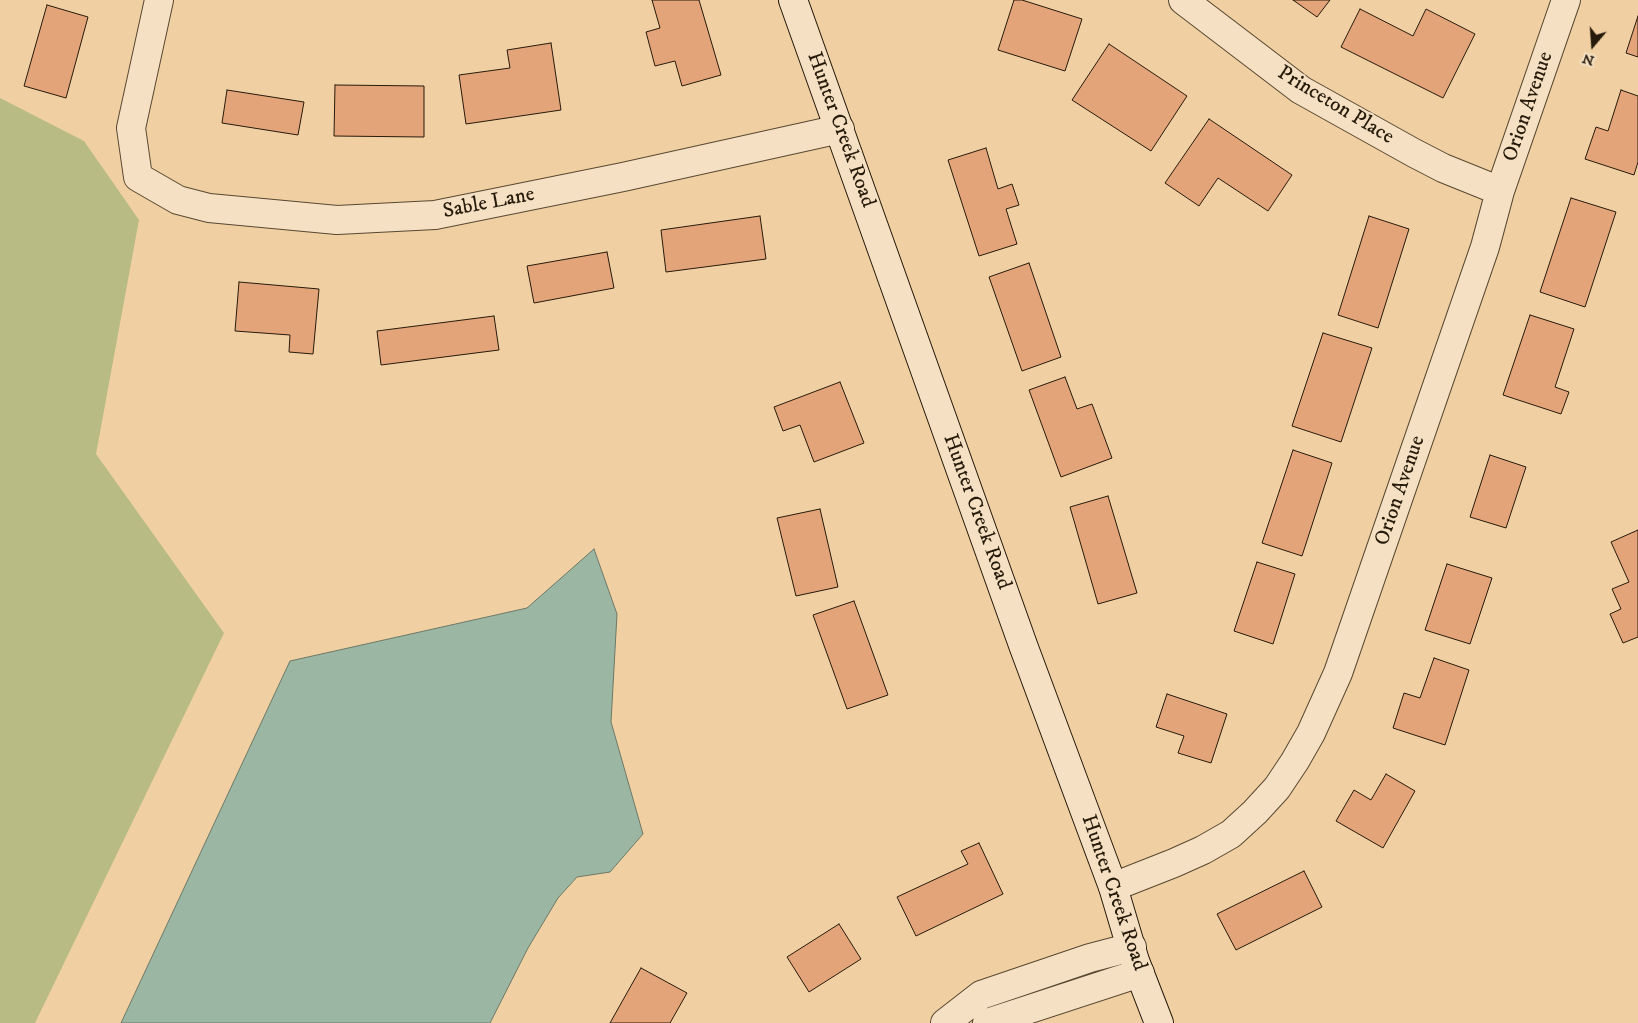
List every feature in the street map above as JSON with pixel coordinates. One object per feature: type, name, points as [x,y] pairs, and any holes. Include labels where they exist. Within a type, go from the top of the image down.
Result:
[{"type":"street","name":"Sable Lane","points":[[159,0],[131,128],[138,178],[178,200],[209,208],[337,220],[435,216],[623,178],[840,129]]},
{"type":"street","name":"Hunter Creek Road","points":[[794,0],[1023,645],[1114,887],[1140,973],[1158,1023]]},
{"type":"street","name":"Princeton Place","points":[[1183,0],[1301,90],[1414,154],[1500,191]]},
{"type":"street","name":"Orion Avenue","points":[[1114,887],[1174,863],[1231,834],[1277,788],[1311,733],[1338,674],[1485,247],[1500,191],[1566,0]]},
{"type":"street","points":[[944,1023],[981,995],[1090,958],[1132,947]]},
{"type":"street","points":[[987,1023],[1140,973]]},
{"type":"green space","points":[[0,98],[84,141],[139,220],[96,454],[224,633],[35,1023],[0,1023]]},
{"type":"shaded area","points":[[594,549],[617,614],[611,722],[643,834],[610,872],[577,877],[558,898],[528,948],[490,1023],[121,1023],[290,661],[527,608]]},
{"type":"building","points":[[652,0],[699,0],[721,75],[682,86],[675,61],[655,66],[646,32],[660,28]]},
{"type":"building","points":[[1014,0],[1022,0],[1082,19],[1065,71],[998,50]]},
{"type":"building","points":[[1293,0],[1330,0],[1317,17]]},
{"type":"building","points":[[47,5],[88,17],[66,98],[24,86]]},
{"type":"building","points":[[1360,9],[1413,36],[1426,9],[1475,34],[1443,98],[1341,47]]},
{"type":"building","points":[[1638,16],[1638,57],[1626,53]]},
{"type":"building","points":[[551,43],[561,110],[466,124],[459,75],[510,68],[507,50]]},
{"type":"building","points":[[1109,44],[1187,96],[1151,151],[1072,100]]},
{"type":"building","points":[[335,85],[424,86],[424,137],[334,136]]},
{"type":"building","points":[[227,90],[304,102],[298,135],[222,123]]},
{"type":"building","points":[[1621,90],[1638,96],[1638,162],[1634,175],[1585,159],[1596,127],[1608,131]]},
{"type":"building","points":[[1209,119],[1292,175],[1268,211],[1218,178],[1199,206],[1165,183]]},
{"type":"building","points":[[986,148],[998,189],[1012,184],[1019,205],[1006,209],[1017,244],[979,256],[948,160]]},
{"type":"building","points":[[1571,198],[1616,212],[1585,307],[1540,292]]},
{"type":"building","points":[[760,216],[766,259],[666,272],[661,230]]},
{"type":"building","points":[[1369,216],[1409,229],[1378,328],[1338,315]]},
{"type":"building","points":[[607,252],[614,288],[534,303],[527,266]]},
{"type":"building","points":[[1029,263],[1061,357],[1022,371],[989,277]]},
{"type":"building","points":[[239,282],[319,289],[313,354],[289,352],[290,335],[235,331]]},
{"type":"building","points":[[1530,315],[1574,329],[1555,387],[1569,392],[1561,414],[1503,395]]},
{"type":"building","points":[[494,316],[499,350],[381,365],[377,331]]},
{"type":"building","points":[[1323,333],[1372,348],[1341,442],[1292,426]]},
{"type":"building","points":[[1065,377],[1077,409],[1092,404],[1112,458],[1061,477],[1029,390]]},
{"type":"building","points":[[840,382],[864,443],[814,462],[800,425],[783,431],[774,407]]},
{"type":"building","points":[[1293,450],[1332,463],[1302,556],[1262,543]]},
{"type":"building","points":[[1490,455],[1526,467],[1506,528],[1470,517]]},
{"type":"building","points":[[1108,496],[1137,593],[1098,604],[1070,507]]},
{"type":"building","points":[[820,509],[838,587],[796,596],[777,518]]},
{"type":"building","points":[[1638,530],[1638,637],[1623,643],[1610,614],[1621,609],[1612,589],[1629,582],[1611,542]]},
{"type":"building","points":[[1257,562],[1295,574],[1273,644],[1234,631]]},
{"type":"building","points":[[1447,564],[1492,578],[1470,644],[1425,630]]},
{"type":"building","points":[[854,601],[888,695],[847,709],[813,615]]},
{"type":"building","points":[[1434,658],[1469,670],[1445,745],[1393,728],[1404,693],[1420,698]]},
{"type":"building","points":[[1167,694],[1227,714],[1211,763],[1178,753],[1184,736],[1156,727]]},
{"type":"building","points":[[1386,774],[1415,791],[1383,848],[1336,821],[1354,790],[1371,800]]},
{"type":"building","points":[[979,843],[1003,894],[916,936],[897,897],[968,864],[961,851]]},
{"type":"building","points":[[1304,871],[1322,907],[1236,950],[1217,914]]},
{"type":"building","points":[[839,924],[861,959],[809,992],[787,957]]},
{"type":"building","points":[[641,968],[687,993],[670,1023],[610,1023]]}]
